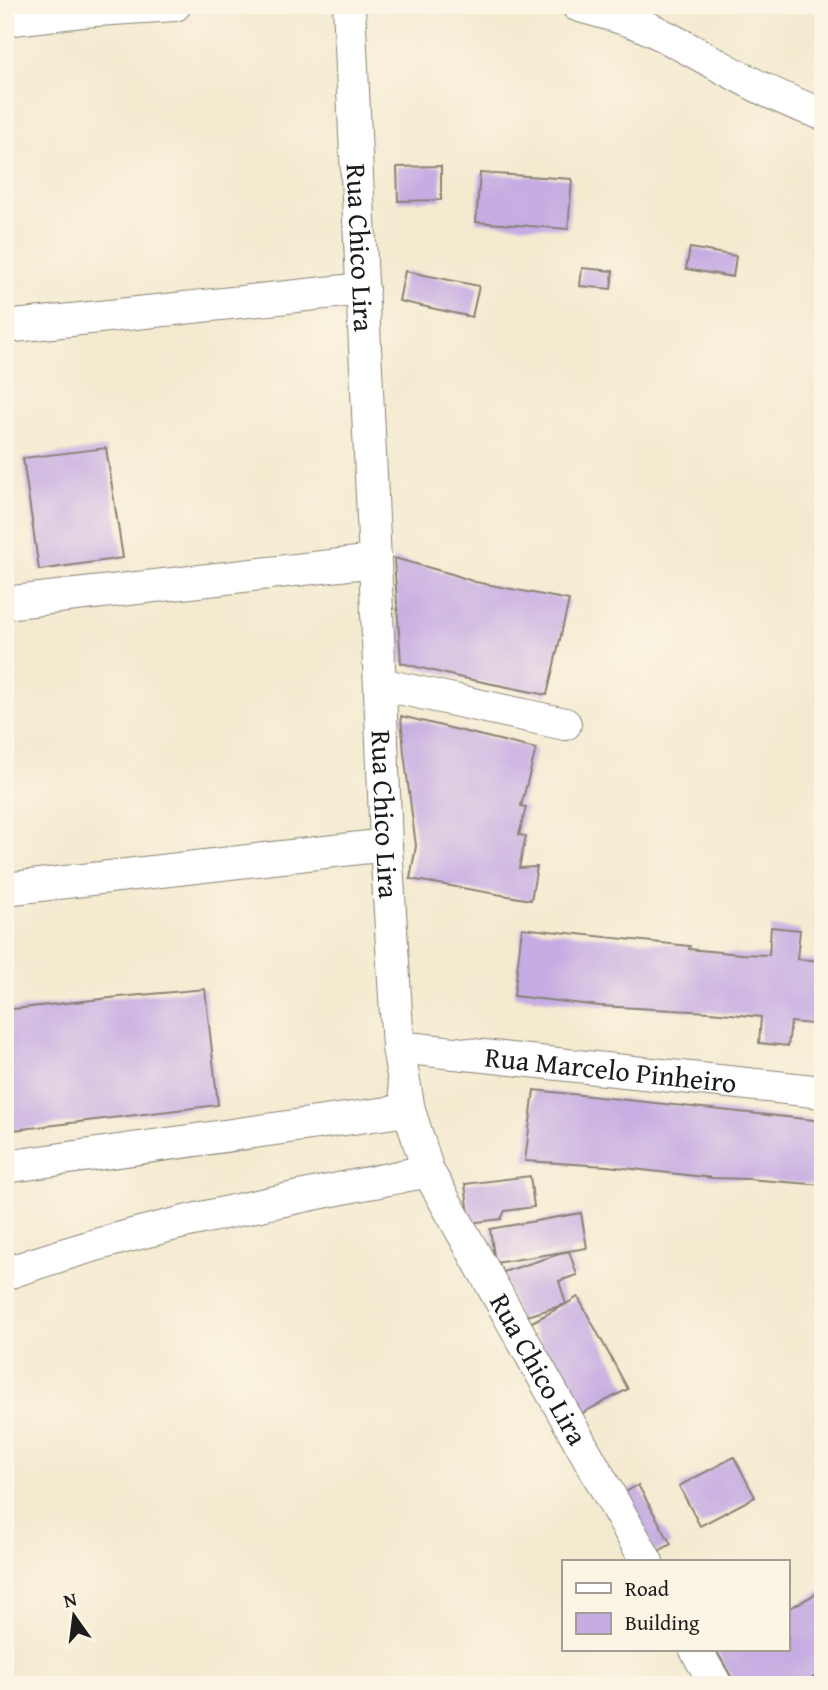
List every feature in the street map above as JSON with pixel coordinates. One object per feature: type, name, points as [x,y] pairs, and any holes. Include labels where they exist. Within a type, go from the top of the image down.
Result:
[{"type":"street","points":[[5,20],[78,8],[174,5]]},
{"type":"street","name":"Rua Chico Lira","points":[[349,5],[386,845],[398,1047],[409,1110],[428,1171],[646,1560]]},
{"type":"street","points":[[577,5],[641,25],[743,79],[823,114]]},
{"type":"street","points":[[5,327],[362,289]]},
{"type":"street","points":[[5,603],[375,561]]},
{"type":"street","points":[[380,684],[565,724]]},
{"type":"street","points":[[5,889],[386,845]]},
{"type":"street","name":"Rua Marcelo Pinheiro","points":[[398,1047],[823,1091]]},
{"type":"street","points":[[5,1167],[409,1110]]},
{"type":"street","points":[[5,1274],[110,1241],[209,1216],[428,1171]]},
{"type":"street","points":[[697,1652],[716,1685]]},
{"type":"building","points":[[5,130],[12,178],[5,179]]},
{"type":"building","points":[[441,166],[441,200],[398,201],[397,167]]},
{"type":"building","points":[[480,173],[572,179],[568,229],[476,222]]},
{"type":"building","points":[[690,248],[736,256],[733,277],[686,269]]},
{"type":"building","points":[[582,268],[613,271],[611,289],[580,286]]},
{"type":"building","points":[[405,271],[479,286],[472,317],[399,301]]},
{"type":"building","points":[[106,448],[123,558],[39,570],[23,458]]},
{"type":"building","points":[[394,558],[475,582],[569,600],[547,695],[401,663]]},
{"type":"building","points":[[401,716],[536,749],[521,806],[526,807],[519,835],[526,836],[519,868],[537,867],[531,900],[410,879],[416,846]]},
{"type":"building","points":[[771,927],[800,930],[797,959],[823,961],[823,1025],[791,1022],[788,1046],[759,1043],[761,1017],[600,1006],[514,996],[522,928],[690,946],[689,949],[769,955]]},
{"type":"building","points":[[205,989],[218,1105],[5,1131],[5,1010]]},
{"type":"building","points":[[534,1090],[823,1121],[823,1185],[525,1161]]},
{"type":"building","points":[[530,1176],[534,1207],[505,1211],[501,1219],[470,1223],[465,1184]]},
{"type":"building","points":[[581,1213],[587,1248],[495,1263],[490,1229]]},
{"type":"building","points":[[569,1251],[577,1275],[559,1281],[566,1304],[518,1319],[503,1272]]},
{"type":"building","points":[[578,1297],[628,1389],[579,1415],[530,1323]]},
{"type":"building","points":[[734,1457],[755,1497],[700,1526],[679,1486]]},
{"type":"building","points":[[638,1485],[671,1544],[655,1553],[622,1494]]},
{"type":"building","points":[[823,1590],[823,1672],[800,1685],[736,1685],[717,1652],[790,1652],[790,1608]]}]
